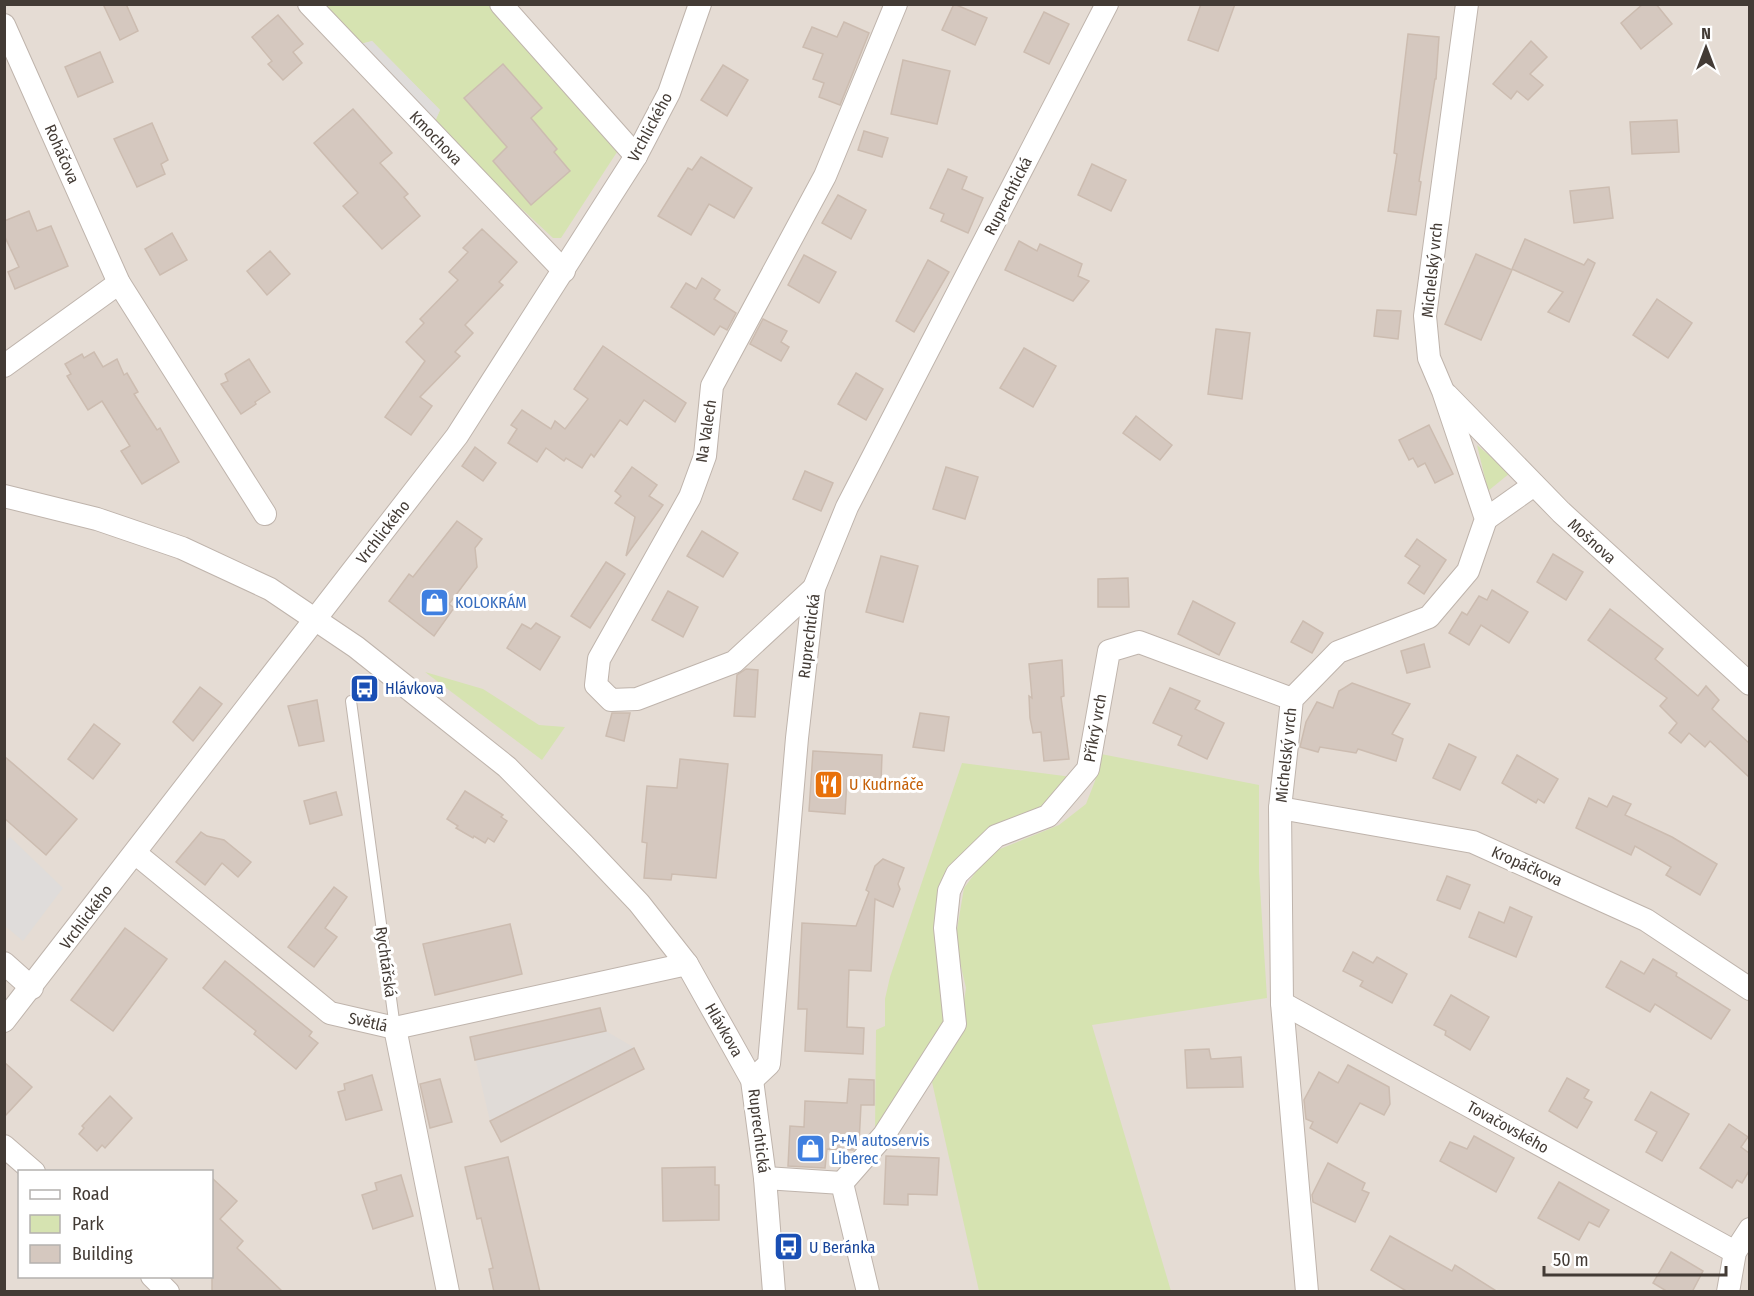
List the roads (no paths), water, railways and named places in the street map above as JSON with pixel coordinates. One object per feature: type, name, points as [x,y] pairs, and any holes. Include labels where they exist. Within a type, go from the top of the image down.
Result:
[{"type":"street","name":"Kmochova","points":[[309,4],[564,271]]},
{"type":"street","points":[[501,4],[636,156]]},
{"type":"street","name":"Na Valech","points":[[814,588],[734,662],[637,699],[611,700],[596,685],[599,659],[690,497],[705,456],[712,386],[825,176],[896,4]]},
{"type":"street","name":"Ruprechtická","points":[[774,1292],[765,1178],[752,1080],[769,1064],[796,747],[814,588],[847,507],[1107,4]]},
{"type":"street","name":"Michelský vrch","points":[[1307,1292],[1282,1003],[1280,808],[1292,699],[1338,652],[1429,616],[1468,571],[1486,519],[1443,391],[1429,358],[1425,316],[1467,4]]},
{"type":"street","name":"Vrchlického","points":[[4,1022],[458,436],[636,156],[669,93],[691,9]]},
{"type":"street","name":"Roháčova","points":[[4,25],[119,283],[266,514]]},
{"type":"street","points":[[4,366],[119,283]]},
{"type":"street","name":"Mošnova","points":[[1443,391],[1569,520],[1749,684]]},
{"type":"street","points":[[1486,519],[1534,485]]},
{"type":"street","name":"Hlávkova","points":[[4,496],[97,519],[182,548],[270,589],[356,647],[507,767],[639,903],[687,964],[752,1080]]},
{"type":"street","name":"Příkrý vrch","points":[[842,1182],[884,1135],[955,1024],[945,928],[949,891],[957,874],[996,836],[1048,816],[1088,769],[1108,651],[1140,642],[1292,699]]},
{"type":"street","name":"Kropáčkova","points":[[1280,808],[1473,842],[1646,920],[1749,989]]},
{"type":"street","name":"Světlá","points":[[135,853],[330,1014],[395,1028],[687,964]]},
{"type":"street","points":[[4,963],[32,988]]},
{"type":"street","name":"Tovačovského","points":[[1282,1003],[1735,1252]]},
{"type":"street","name":"Rychtářská","points":[[395,1028],[448,1292]]},
{"type":"street","points":[[4,1146],[32,1170]]},
{"type":"street","points":[[765,1178],[842,1182],[868,1292]]},
{"type":"street","points":[[1728,1292],[1735,1252],[1749,1229]]},
{"type":"street","points":[[154,1278],[168,1292]]},
{"type":"lane","name":"Rychtářská","points":[[351,701],[395,1028]]},
{"type":"place","name":"KOLOKRÁM","points":[[434,602]]},
{"type":"place","name":"Hlávkova","points":[[364,688]]},
{"type":"place","name":"U Kudrnáče","points":[[828,784]]},
{"type":"place","name":"P+M autoservis Liberec","points":[[810,1149]]},
{"type":"place","name":"U Beránka","points":[[788,1247]]}]
